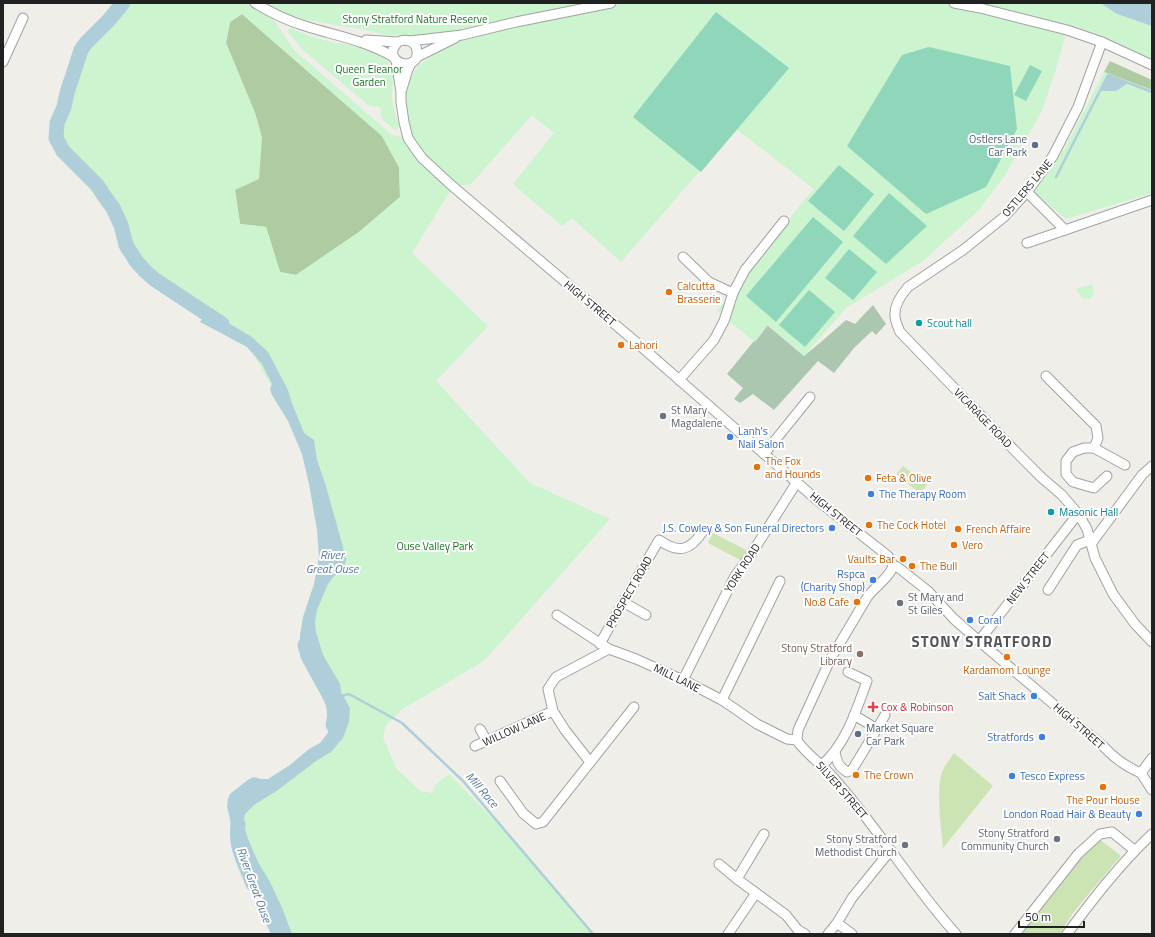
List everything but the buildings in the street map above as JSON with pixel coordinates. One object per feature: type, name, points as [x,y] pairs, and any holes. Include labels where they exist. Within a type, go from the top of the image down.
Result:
[{"type":"street","points":[[255,3],[277,15],[304,25],[356,40],[380,49],[400,63],[408,64],[462,35]]},
{"type":"street","points":[[356,40],[398,42],[402,40],[410,41],[462,35],[516,22],[611,3]]},
{"type":"street","points":[[954,3],[1059,28],[1102,42],[1152,64]]},
{"type":"street","points":[[3,62],[24,18]]},
{"type":"street","points":[[402,92],[407,72],[414,60],[417,50],[416,46],[410,41]]},
{"type":"street","points":[[398,42],[393,49],[402,92]]},
{"type":"street","name":"OSTLERS LANE","points":[[895,316],[896,307],[901,295],[908,287],[963,250],[1004,217],[1026,192],[1053,156],[1075,114],[1102,42]]},
{"type":"street","name":"HIGH STREET","points":[[402,92],[401,102],[408,138],[422,158],[450,184],[796,482],[845,523],[888,556],[893,565],[928,591],[954,619],[1098,742],[1112,756],[1130,768],[1141,773]]},
{"type":"street","points":[[1026,192],[1065,230]]},
{"type":"street","points":[[1027,243],[1152,200]]},
{"type":"street","points":[[679,380],[714,340],[724,321],[733,293],[745,270],[784,221]]},
{"type":"street","points":[[682,257],[709,282],[733,293]]},
{"type":"street","name":"VICARAGE ROAD","points":[[895,316],[900,332],[1021,457],[1062,495],[1078,515],[1087,529],[1095,558],[1113,594],[1135,624],[1152,642]]},
{"type":"street","points":[[1046,376],[1096,426],[1098,438],[1094,448]]},
{"type":"street","points":[[764,454],[810,397]]},
{"type":"street","points":[[1107,476],[1094,488],[1073,482],[1066,474],[1066,461],[1073,452],[1084,448],[1094,448],[1125,465]]},
{"type":"street","points":[[1048,590],[1077,546],[1090,542],[1142,475],[1152,466]]},
{"type":"street","name":"YORK ROAD","points":[[683,680],[735,576],[750,556],[796,482]]},
{"type":"street","points":[[1062,495],[1073,482]]},
{"type":"street","name":"NEW STREET","points":[[979,641],[1078,515]]},
{"type":"street","name":"PROSPECT ROAD","points":[[600,644],[659,540],[668,547],[678,549],[688,548],[703,531]]},
{"type":"street","points":[[798,741],[798,730],[831,658],[868,596],[873,589],[890,574],[893,565]]},
{"type":"street","points":[[722,700],[780,580]]},
{"type":"street","points":[[623,602],[646,615]]},
{"type":"street","name":"MILL LANE","points":[[557,615],[609,649],[636,659],[683,680],[722,700],[757,724],[786,739],[798,741]]},
{"type":"street","name":"WILLOW LANE","points":[[590,762],[565,730],[553,711],[548,689],[556,676],[609,649]]},
{"type":"street","points":[[822,765],[835,752],[850,725],[867,681],[848,672]]},
{"type":"street","points":[[500,781],[523,813],[536,824],[543,822],[634,707]]},
{"type":"street","name":"WILLOW LANE","points":[[475,746],[553,711]]},
{"type":"street","points":[[854,715],[877,729]]},
{"type":"street","points":[[835,752],[837,761],[841,768],[847,772],[852,770],[885,716]]},
{"type":"street","points":[[480,729],[487,741]]},
{"type":"street","name":"SILVER STREET","points":[[798,741],[830,773],[875,828],[930,904],[956,934]]},
{"type":"street","points":[[1152,758],[1141,773],[1152,790]]},
{"type":"street","points":[[1015,934],[1078,854],[1100,834],[1112,832],[1134,850]]},
{"type":"street","points":[[737,879],[764,834]]},
{"type":"street","points":[[1068,934],[1134,850],[1152,834]]},
{"type":"street","points":[[828,934],[837,923],[852,898],[886,856],[892,852]]},
{"type":"street","points":[[719,864],[786,915],[799,933]]},
{"type":"street","points":[[728,934],[756,892]]},
{"type":"street","points":[[837,923],[852,934]]},
{"type":"green space","name":"Ouse Valley Park","points":[[129,3],[1152,3],[1152,65],[1067,30],[1042,111],[1005,175],[979,210],[923,261],[846,308],[804,356],[768,325],[755,342],[717,311],[814,189],[736,129],[621,262],[572,218],[562,226],[513,184],[554,133],[532,115],[471,184],[456,186],[451,190],[412,253],[488,326],[436,381],[530,483],[610,519],[484,661],[401,710],[386,725],[383,737],[396,768],[420,791],[432,793],[435,785],[449,774],[505,831],[593,934],[274,934],[234,817],[343,730],[348,717],[307,638],[322,547],[304,443],[248,345],[154,279],[115,215],[61,134],[65,91],[86,42]],"holes":[[[268,11],[277,15],[388,35],[477,31],[442,49],[419,65],[401,92],[408,138],[392,135],[294,50]],[[242,14],[382,136],[399,167],[400,197],[359,232],[296,275],[280,272],[266,227],[240,224],[235,190],[259,179],[262,138],[255,113],[226,43],[230,22]]]},
{"type":"green space","points":[[716,12],[789,68],[701,172],[633,117]]},
{"type":"green space","points":[[242,14],[382,136],[399,167],[400,197],[359,232],[296,275],[280,272],[266,227],[240,224],[235,190],[262,138],[255,113],[226,43],[230,22]]},
{"type":"green space","name":"Queen Eleanor Garden","points":[[290,28],[323,40],[356,46],[376,52],[384,57],[390,64],[393,73],[393,103],[400,127],[395,130],[389,126],[381,116],[381,109],[377,106],[374,107],[368,105],[303,50],[287,31]]},
{"type":"green space","points":[[929,47],[1010,66],[1017,129],[986,187],[926,214],[847,146],[902,55]]},
{"type":"green space","points":[[1110,61],[1152,80],[1152,90],[1104,72]]},
{"type":"green space","points":[[1030,65],[1042,71],[1026,101],[1014,95]]},
{"type":"green space","points":[[1104,72],[1152,90],[1152,193],[1066,219],[1034,192],[1064,150]]},
{"type":"green space","points":[[839,165],[874,194],[844,231],[808,201]]},
{"type":"green space","points":[[889,193],[927,226],[886,264],[853,236]]},
{"type":"green space","points":[[813,217],[843,242],[776,322],[746,296]]},
{"type":"green space","points":[[849,249],[877,272],[853,300],[825,278]]},
{"type":"green space","points":[[1092,284],[1094,294],[1090,299],[1082,298],[1076,289]]},
{"type":"green space","points":[[809,290],[835,312],[805,347],[779,325]]},
{"type":"green space","points":[[873,305],[886,324],[876,335],[872,331],[854,348],[834,373],[818,361],[774,410],[753,394],[740,403],[734,399],[743,388],[727,374],[767,325],[804,356],[846,320],[855,324]]},
{"type":"green space","points":[[903,466],[927,485],[920,493],[896,475]]},
{"type":"green space","points":[[713,533],[748,551],[742,561],[708,543]]},
{"type":"green space","points":[[954,753],[993,786],[943,848],[939,788],[940,779],[943,769]]},
{"type":"green space","points":[[1099,839],[1121,856],[1073,913],[1060,934],[1020,934],[1081,856]]},
{"type":"water","points":[[1100,3],[1152,3],[1152,26],[1117,14]]},
{"type":"water","points":[[1108,75],[1128,83],[1116,91],[1100,91]]},
{"type":"water","name":"River Great Ouse","points":[[208,311],[252,337],[268,352],[288,390],[304,433],[314,440],[317,460],[346,558],[345,566],[328,584],[317,610],[315,622],[316,632],[323,655],[340,684],[341,692],[350,708],[349,722],[343,738],[331,752],[316,761],[278,790],[254,805],[245,814],[243,823],[258,862],[270,882],[292,934],[271,934],[263,918],[231,824],[227,806],[230,794],[249,779],[254,777],[268,779],[290,765],[309,749],[320,743],[333,723],[334,703],[330,687],[325,682],[316,665],[309,662],[300,645],[303,617],[314,584],[319,557],[317,530],[302,454],[288,421],[272,395],[270,389],[272,384],[262,364],[247,347],[200,322]]},
{"type":"waterway","name":"River Great Ouse","points":[[123,3],[81,50],[64,107],[57,123],[56,138],[63,151],[97,185],[113,208],[121,225],[126,245],[136,261],[154,279],[222,324]]},
{"type":"waterway","points":[[1056,177],[1108,75],[1152,92]]},
{"type":"waterway","name":"River Great Ouse","points":[[305,645],[308,656],[331,698],[335,714],[333,725]]},
{"type":"waterway","name":"Mill Race","points":[[341,696],[349,694],[402,723],[463,781],[593,934]]},
{"type":"waterway","name":"River Great Ouse","points":[[238,824],[237,833],[239,848],[253,884]]},
{"type":"place","name":"Ostlers Lane Car Park","points":[[1035,145]]},
{"type":"place","name":"Calcutta Brasserie","points":[[669,292]]},
{"type":"place","name":"Scout hall","points":[[919,323]]},
{"type":"place","name":"Lahori","points":[[621,345]]},
{"type":"place","name":"St Mary Magdalene","points":[[663,416]]},
{"type":"place","name":"Lanh's Nail Salon","points":[[730,437]]},
{"type":"place","name":"The Fox and Hounds","points":[[757,467]]},
{"type":"place","name":"Feta & Olive","points":[[868,478]]},
{"type":"place","name":"The Therapy Room","points":[[871,494]]},
{"type":"place","name":"Masonic Hall","points":[[1051,512]]},
{"type":"place","name":"The Cock Hotel","points":[[869,525]]},
{"type":"place","name":"J.S. Cowley & Son Funeral Directors","points":[[832,528]]},
{"type":"place","name":"French Affaire","points":[[958,529]]},
{"type":"place","name":"Vero","points":[[954,545]]},
{"type":"place","name":"Vaults Bar","points":[[903,559]]},
{"type":"place","name":"The Bull","points":[[912,566]]},
{"type":"place","name":"Rspca (Charity Shop)","points":[[873,580]]},
{"type":"place","name":"No.8 Cafe","points":[[857,602]]},
{"type":"place","name":"St Mary and St Giles","points":[[900,603]]},
{"type":"place","name":"Coral","points":[[970,620]]},
{"type":"place","name":"Stony Stratford Library","points":[[860,654]]},
{"type":"place","name":"Kardamom Lounge","points":[[1007,657]]},
{"type":"place","name":"Salt Shack","points":[[1034,696]]},
{"type":"place","name":"Cox & Robinson","points":[[873,707]]},
{"type":"place","name":"Market Square Car Park","points":[[858,734]]},
{"type":"place","name":"Stratfords","points":[[1042,737]]},
{"type":"place","name":"The Crown","points":[[856,775]]},
{"type":"place","name":"Tesco Express","points":[[1012,776]]},
{"type":"place","name":"The Pour House","points":[[1103,787]]},
{"type":"place","name":"London Road Hair & Beauty","points":[[1139,814]]},
{"type":"place","name":"Stony Stratford Community Church","points":[[1057,839]]},
{"type":"place","name":"Stony Stratford Methodist Church","points":[[905,845]]},
{"type":"district","name":"STONY STRATFORD","points":[[982,642]]},
{"type":"park label","name":"Stony Stratford Nature Reserve","points":[[415,19]]}]
